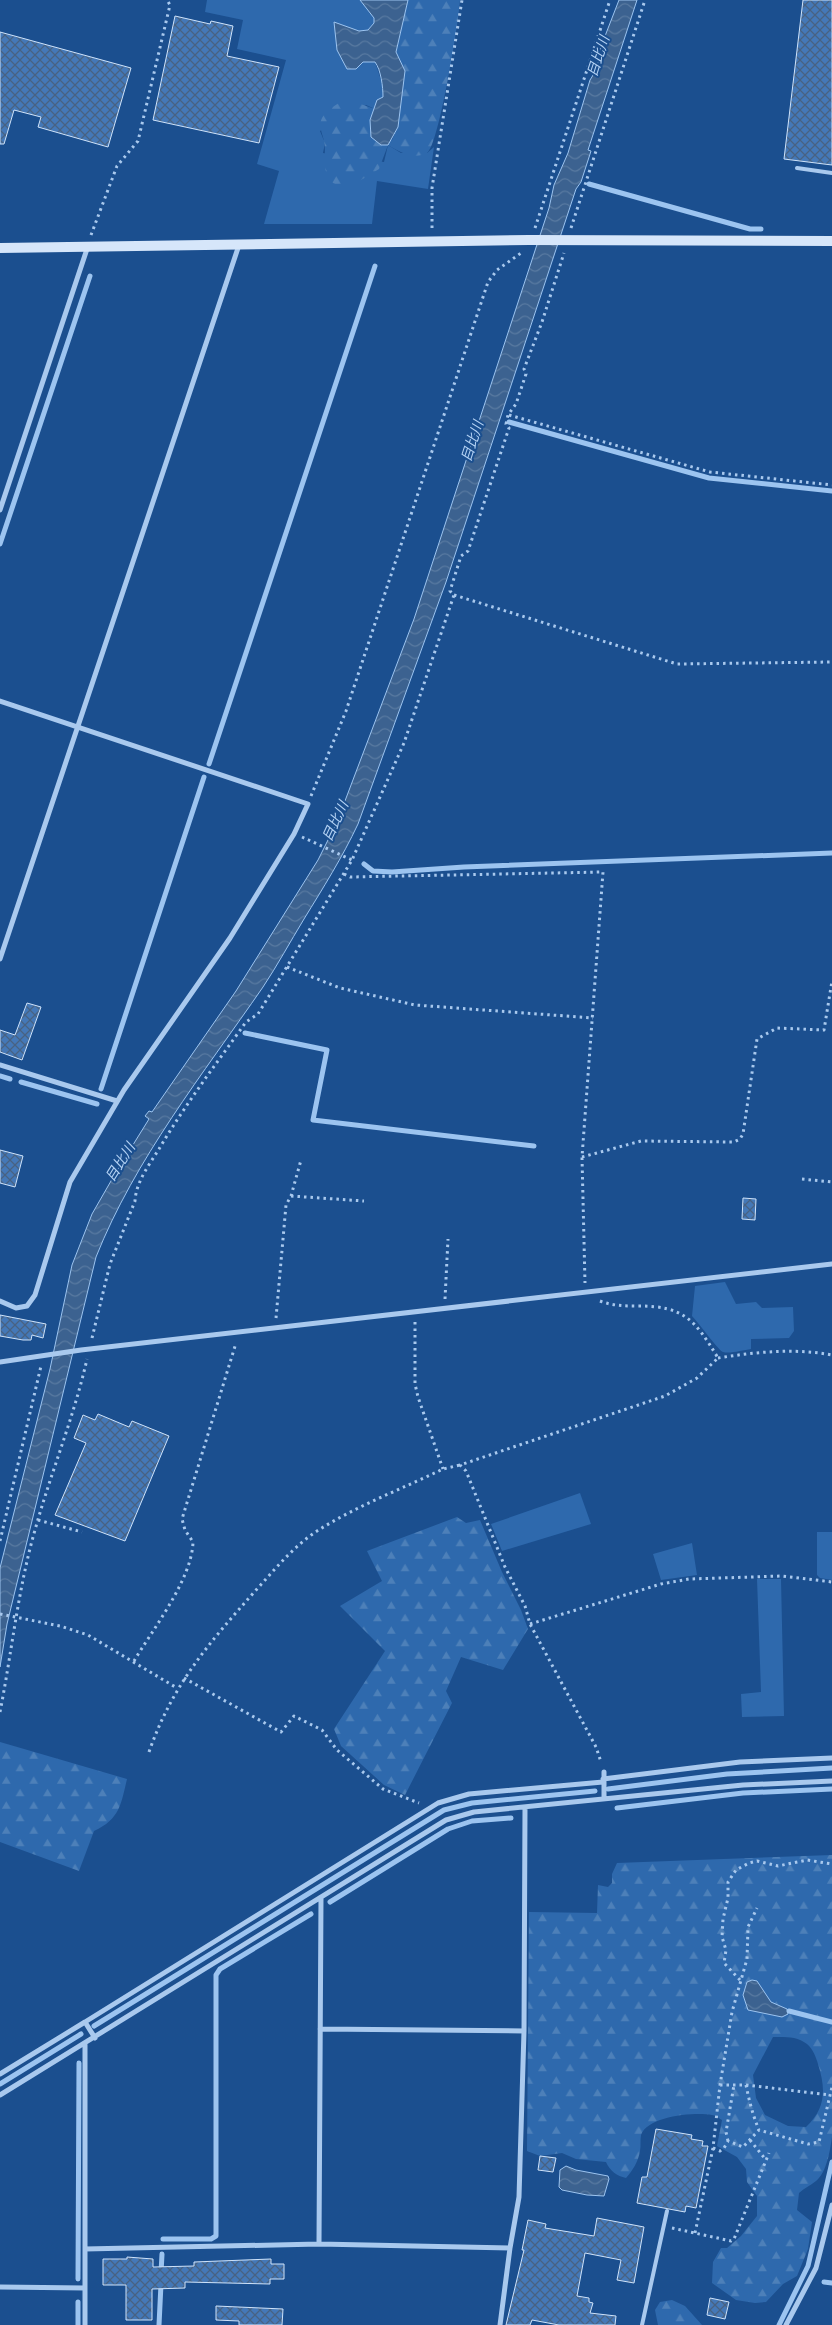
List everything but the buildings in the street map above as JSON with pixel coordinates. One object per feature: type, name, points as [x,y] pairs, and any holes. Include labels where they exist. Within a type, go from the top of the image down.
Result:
[{"type":"street","points":[[0,248],[530,240],[832,240]]},
{"type":"street","points":[[0,959],[240,244]]},
{"type":"street","points":[[0,510],[88,246]]},
{"type":"street","points":[[0,701],[308,804],[294,834],[230,938],[117,1101],[70,1182],[35,1295],[27,1306],[16,1308],[0,1301]]},
{"type":"street","points":[[0,1065],[117,1101]]},
{"type":"street","points":[[0,1362],[89,1349],[832,1264]]},
{"type":"street","points":[[0,2074],[438,1803],[469,1794],[603,1780],[740,1762],[832,1758]]},
{"type":"street","points":[[604,1772],[604,1800]]},
{"type":"street","points":[[0,2095],[86,2044],[446,1820],[474,1812],[743,1785],[832,1781]]},
{"type":"street","points":[[500,2325],[519,2197],[524,2032],[525,1808]]},
{"type":"street","points":[[319,2244],[321,1898]]},
{"type":"street","points":[[85,2022],[95,2038]]},
{"type":"street","points":[[320,2029],[524,2032]]},
{"type":"street","points":[[85,2325],[86,2044]]},
{"type":"street","points":[[786,2325],[816,2268],[832,2205]]},
{"type":"street","points":[[85,2249],[319,2244],[510,2248]]},
{"type":"street","points":[[0,2287],[85,2288]]},
{"type":"lane","points":[[797,168],[832,173]]},
{"type":"lane","points":[[642,2325],[667,2211]]},
{"type":"path","points":[[88,246],[92,230],[117,166],[138,141],[170,5],[167,0]]},
{"type":"path","points":[[432,242],[432,188],[462,0]]},
{"type":"path","points":[[308,804],[346,712],[488,282],[497,270],[520,254],[530,240],[610,0]]},
{"type":"path","points":[[645,0],[565,240],[542,322],[524,369],[526,374],[516,404],[508,415],[506,424],[509,428],[468,551],[461,556],[450,591],[454,595],[677,664],[832,662]]},
{"type":"path","points":[[508,415],[710,472],[832,485]]},
{"type":"path","points":[[0,1712],[14,1617],[38,1520],[77,1401],[110,1264],[136,1202],[136,1192],[180,1114],[246,1022],[258,1014],[352,860],[404,743],[454,595]]},
{"type":"path","points":[[294,834],[352,860]]},
{"type":"path","points":[[344,874],[350,877],[603,872],[582,1157],[586,1291],[601,1302],[614,1306],[661,1306],[674,1309],[687,1316],[718,1358]]},
{"type":"path","points":[[287,967],[340,988],[415,1005],[592,1018]]},
{"type":"path","points":[[582,1157],[641,1140],[734,1142],[740,1139],[743,1134],[757,1039],[777,1028],[824,1030],[832,981]]},
{"type":"path","points":[[276,1328],[286,1205],[291,1196],[301,1160]]},
{"type":"path","points":[[802,1179],[832,1182]]},
{"type":"path","points":[[291,1196],[364,1201]]},
{"type":"path","points":[[444,1308],[448,1239]]},
{"type":"path","points":[[415,1311],[415,1384],[443,1469]]},
{"type":"path","points":[[134,1661],[182,1582],[190,1564],[193,1542],[185,1530],[182,1519],[240,1332]]},
{"type":"path","points":[[150,1752],[177,1688],[210,1642],[284,1559],[315,1532],[443,1469],[665,1396],[697,1378],[718,1358],[760,1352],[796,1351],[832,1355]]},
{"type":"path","points":[[0,1541],[45,1356]]},
{"type":"path","points":[[460,1464],[466,1471],[505,1567],[525,1606],[530,1624],[596,1748],[604,1772]]},
{"type":"path","points":[[38,1520],[82,1532]]},
{"type":"path","points":[[530,1624],[661,1584],[689,1579],[782,1576],[832,1582]]},
{"type":"path","points":[[0,1614],[60,1626],[88,1635],[177,1688]]},
{"type":"path","points":[[184,1678],[281,1732],[294,1716],[322,1730],[337,1750],[383,1789],[432,1808]]},
{"type":"path","points":[[740,1980],[724,1963],[726,1950],[722,1937],[723,1919],[728,1898],[730,1876],[742,1866],[757,1861],[778,1866],[807,1860],[832,1864]]},
{"type":"path","points":[[695,2233],[713,2148],[720,2085],[732,2012],[747,1959],[748,1927],[757,1908]]},
{"type":"path","points":[[720,2085],[746,2085],[830,2095]]},
{"type":"path","points":[[713,2148],[720,2151],[728,2141],[726,2132],[734,2085]]},
{"type":"path","points":[[746,2085],[752,2115],[759,2130],[808,2144],[820,2142],[832,2087]]},
{"type":"path","points":[[728,2141],[743,2147],[759,2130]]},
{"type":"path","points":[[750,2140],[766,2160]]},
{"type":"path","points":[[664,2226],[731,2241],[734,2240],[769,2152]]},
{"type":"green space","points":[[207,0],[360,0],[375,18],[374,23],[368,30],[359,31],[350,28],[356,69],[362,62],[375,62],[383,86],[383,97],[377,100],[375,109],[366,105],[320,131],[325,143],[323,153],[384,162],[388,145],[401,153],[427,153],[434,147],[428,189],[377,181],[372,224],[264,224],[279,171],[257,164],[286,60],[237,49],[243,20],[205,12]]},
{"type":"green space","points":[[408,0],[460,0],[448,81],[432,145],[427,153],[417,156],[402,152],[388,145],[379,169],[348,188],[333,183],[329,179],[325,168],[325,146],[320,125],[322,118],[329,110],[346,99],[375,109],[370,120],[392,140],[398,127],[405,71],[396,52]]},
{"type":"green space","points":[[725,1282],[736,1304],[756,1302],[762,1308],[793,1307],[794,1331],[789,1338],[751,1339],[751,1349],[729,1353],[723,1352],[692,1316],[695,1286]]},
{"type":"green space","points":[[580,1493],[591,1524],[502,1551],[491,1524]]},
{"type":"green space","points":[[457,1517],[466,1523],[480,1520],[528,1629],[503,1670],[461,1657],[446,1691],[452,1703],[405,1795],[384,1785],[341,1746],[334,1729],[385,1651],[340,1606],[382,1581],[367,1551]]},
{"type":"green space","points":[[817,1532],[832,1532],[832,1580],[820,1578],[817,1575]]},
{"type":"green space","points":[[692,1543],[697,1575],[661,1580],[653,1554]]},
{"type":"green space","points":[[757,1579],[781,1579],[784,1716],[742,1717],[741,1694],[761,1692]]},
{"type":"green space","points":[[0,1742],[127,1779],[118,1810],[109,1821],[94,1831],[79,1871],[0,1842]]},
{"type":"green space","points":[[832,1855],[832,2137],[823,2172],[816,2181],[799,2193],[797,2210],[812,2222],[808,2249],[797,2276],[783,2284],[766,2302],[755,2303],[736,2300],[712,2283],[713,2262],[721,2248],[727,2248],[741,2236],[757,2216],[757,2196],[747,2182],[746,2169],[737,2157],[717,2146],[722,2120],[713,2115],[694,2114],[672,2117],[653,2123],[641,2135],[638,2159],[626,2178],[614,2173],[606,2162],[576,2159],[562,2153],[540,2156],[527,2151],[529,1912],[597,1913],[598,1885],[608,1887],[612,1883],[612,1874],[617,1863]],"holes":[[[773,2037],[803,2041],[811,2048],[817,2061],[823,2090],[821,2105],[813,2120],[806,2127],[788,2126],[765,2115],[756,2098],[753,2075]]]},
{"type":"green space","points":[[672,2300],[685,2306],[702,2325],[658,2325],[655,2310],[660,2302]]},
{"type":"water","points":[[360,0],[408,0],[396,52],[405,71],[398,127],[388,145],[381,145],[371,137],[370,120],[377,100],[383,97],[383,88],[377,65],[375,62],[363,62],[356,69],[347,69],[337,50],[334,22],[359,31],[368,30],[374,23],[374,18]]},
{"type":"water","points":[[619,0],[637,0],[588,150],[591,151],[581,182],[576,189],[446,582],[358,824],[332,873],[268,979],[150,1151],[112,1221],[96,1257],[7,1624],[0,1667],[0,1568],[50,1369],[72,1265],[92,1214],[115,1174],[113,1171],[115,1168],[118,1169],[149,1119],[145,1116],[149,1111],[152,1112],[236,991],[318,860],[337,822],[414,619],[549,208],[554,185],[568,153],[590,80],[599,61],[600,49]]},
{"type":"water","points":[[757,1981],[771,2002],[787,2009],[788,2014],[782,2017],[748,2010],[743,1995],[747,1982]]},
{"type":"water","points":[[566,2166],[576,2170],[608,2176],[609,2179],[604,2196],[562,2190],[559,2187],[560,2170]]},
{"type":"waterway","points":[[589,184],[750,229],[761,229]]},
{"type":"waterway","points":[[209,764],[375,266]]},
{"type":"waterway","points":[[0,544],[90,276]]},
{"type":"waterway","points":[[509,422],[709,478],[832,491]]},
{"type":"waterway","points":[[101,1089],[204,777]]},
{"type":"waterway","points":[[364,864],[373,871],[392,872],[464,867],[832,853]]},
{"type":"waterway","points":[[245,1033],[327,1050],[313,1120],[534,1146]]},
{"type":"waterway","points":[[0,1076],[10,1079]]},
{"type":"waterway","points":[[21,1082],[97,1104]]},
{"type":"waterway","points":[[608,1789],[727,1774],[832,1768]]},
{"type":"waterway","points":[[617,1808],[743,1793],[832,1789]]},
{"type":"waterway","points":[[94,2026],[444,1810],[472,1803],[595,1791]]},
{"type":"waterway","points":[[330,1902],[448,1829],[472,1821],[511,1818]]},
{"type":"waterway","points":[[163,2239],[211,2239],[216,2236],[216,1975],[220,1969],[311,1914]]},
{"type":"waterway","points":[[789,2011],[832,2022]]},
{"type":"waterway","points":[[0,2084],[81,2034]]},
{"type":"waterway","points":[[78,2279],[79,2063]]},
{"type":"waterway","points":[[779,2325],[808,2266],[832,2162]]},
{"type":"waterway","points":[[161,2273],[162,2254]]},
{"type":"waterway","points":[[824,2282],[832,2283]]},
{"type":"waterway","points":[[159,2325],[161,2284]]},
{"type":"waterway","points":[[78,2302],[78,2325]]},
{"type":"water label","name":"目比川","points":[[598,56]]},
{"type":"water label","name":"目比川","points":[[472,441]]},
{"type":"water label","name":"目比川","points":[[335,821]]},
{"type":"water label","name":"目比川","points":[[120,1162]]}]
